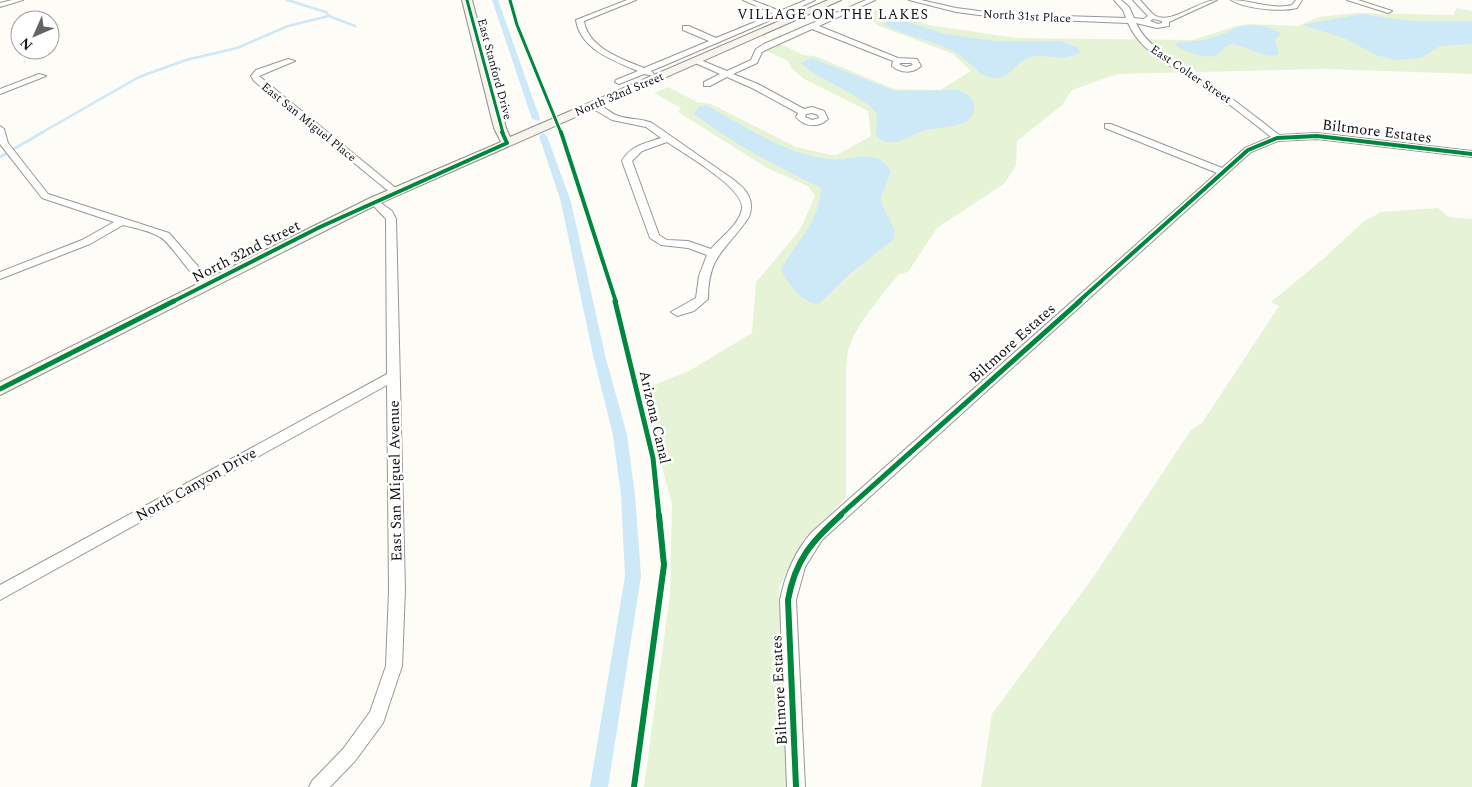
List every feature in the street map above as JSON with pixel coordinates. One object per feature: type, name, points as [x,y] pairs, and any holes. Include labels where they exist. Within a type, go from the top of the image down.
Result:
[{"type":"main road","name":"East Stanford Drive","points":[[466,0],[500,128],[507,143]]},
{"type":"main road","name":"North 32nd Street","points":[[0,389],[374,201],[836,0]]},
{"type":"street","points":[[0,5],[20,0]]},
{"type":"street","points":[[633,0],[580,20],[581,28],[589,42],[656,78]]},
{"type":"street","points":[[746,0],[792,19]]},
{"type":"street","name":"North 32nd Street","points":[[619,82],[812,0]]},
{"type":"street","points":[[707,84],[754,61],[759,51],[767,46],[872,0]]},
{"type":"street","name":"North 31st Place","points":[[912,0],[965,11],[1002,16],[1131,20],[1144,21],[1160,26],[1166,24],[1165,20],[1214,0]]},
{"type":"street","name":"East Colter Street","points":[[1117,0],[1126,9],[1136,32],[1146,44],[1218,92],[1277,138]]},
{"type":"street","points":[[1136,0],[1152,17],[1165,20]]},
{"type":"street","points":[[1234,0],[1285,9],[1295,6],[1299,0]]},
{"type":"street","points":[[1350,0],[1388,11]]},
{"type":"street","points":[[1144,21],[1152,17]]},
{"type":"street","points":[[812,26],[897,60]]},
{"type":"street","points":[[686,28],[716,41]]},
{"type":"street","points":[[699,59],[803,112]]},
{"type":"street","name":"East San Miguel Place","points":[[291,62],[259,72],[256,79],[395,192]]},
{"type":"street","points":[[0,92],[42,76]]},
{"type":"street","points":[[598,103],[615,118],[631,119],[649,125],[731,182],[746,198],[748,208],[745,218],[713,254],[704,275],[702,299],[690,308],[676,312]]},
{"type":"street","points":[[1108,126],[1223,172]]},
{"type":"street","points":[[0,129],[10,151],[46,196],[120,222],[165,235],[198,273],[211,282]]},
{"type":"street","name":"Biltmore Estates","points":[[796,787],[788,600],[794,575],[813,540],[1248,150],[1277,138],[1318,136],[1472,154]]},
{"type":"street","points":[[668,138],[634,152],[627,161],[654,236],[659,241],[668,244],[686,244],[713,254]]},
{"type":"street","name":"East San Miguel Avenue","points":[[318,787],[349,755],[376,717],[394,666],[397,590],[392,377],[394,338],[391,219],[374,201]]},
{"type":"street","points":[[0,276],[86,242],[120,222]]},
{"type":"street","name":"North Canyon Drive","points":[[0,593],[392,377]]},
{"type":"green space","points":[[867,6],[886,15],[899,15],[929,25],[1016,38],[1193,40],[1236,26],[1249,24],[1298,26],[1319,17],[1355,13],[1453,15],[1457,8],[1472,11],[1472,74],[1325,69],[1117,74],[1072,90],[1062,105],[1017,141],[1016,165],[1005,183],[937,228],[908,272],[899,274],[863,320],[853,337],[848,351],[846,368],[846,498],[803,540],[779,588],[785,732],[797,787],[644,787],[670,594],[672,504],[641,390],[689,371],[752,333],[756,282],[800,230],[815,196],[808,186],[767,168],[678,112],[681,108],[654,93],[668,87],[697,102],[711,104],[796,147],[837,155],[871,136],[868,111],[804,79],[792,69],[788,61],[767,51],[781,44],[803,55],[815,56],[894,89],[940,90],[971,71],[953,54],[877,25],[872,20],[853,12]]},
{"type":"green space","points":[[1438,208],[1449,217],[1472,219],[1472,787],[981,787],[992,714],[1092,579],[1191,430],[1202,423],[1279,306],[1271,302],[1323,259],[1363,222],[1381,212]]},
{"type":"water","points":[[1362,14],[1410,21],[1472,21],[1472,44],[1440,46],[1421,58],[1395,60],[1376,55],[1344,38],[1302,25]]},
{"type":"water","points":[[894,18],[945,34],[995,41],[1060,41],[1077,47],[1080,52],[1069,57],[1035,56],[1024,60],[1002,77],[990,77],[980,73],[963,57],[949,49],[902,33],[884,24],[888,19]]},
{"type":"water","points":[[1250,25],[1270,28],[1281,34],[1275,40],[1279,54],[1264,55],[1233,44],[1217,55],[1208,57],[1190,53],[1176,45],[1176,43],[1204,40],[1226,33],[1237,27]]},
{"type":"water","points":[[811,58],[895,91],[957,90],[971,99],[974,104],[974,112],[970,118],[958,125],[926,130],[895,142],[889,142],[876,136],[877,113],[869,105],[819,76],[801,63]]},
{"type":"water","points":[[706,105],[757,134],[795,151],[814,157],[833,159],[874,157],[879,159],[891,171],[880,200],[895,231],[894,239],[851,273],[818,305],[801,296],[792,287],[781,270],[812,222],[821,188],[756,154],[694,114],[698,107]]},
{"type":"waterway","points":[[287,0],[326,12],[329,16]]},
{"type":"waterway","points":[[495,0],[536,119]]},
{"type":"waterway","points":[[41,133],[139,77],[186,60],[237,48],[288,26],[329,16]]},
{"type":"waterway","points":[[329,16],[355,26]]},
{"type":"waterway","points":[[0,157],[43,132]]},
{"type":"waterway","points":[[543,136],[566,202],[599,355],[620,435],[628,495],[633,576],[599,787]]},
{"type":"cycle path","points":[[0,389],[320,227],[507,143],[500,128],[467,0]]},
{"type":"cycle path","name":"Arizona Canal","points":[[510,0],[517,25],[557,121],[611,282],[653,458],[664,565],[634,787]]},
{"type":"cycle path","points":[[796,787],[788,600],[798,566],[806,550],[817,536],[1248,150],[1277,138],[1317,136],[1472,154]]},
{"type":"district","name":"VILLAGE ON THE LAKES","points":[[833,14]]}]
